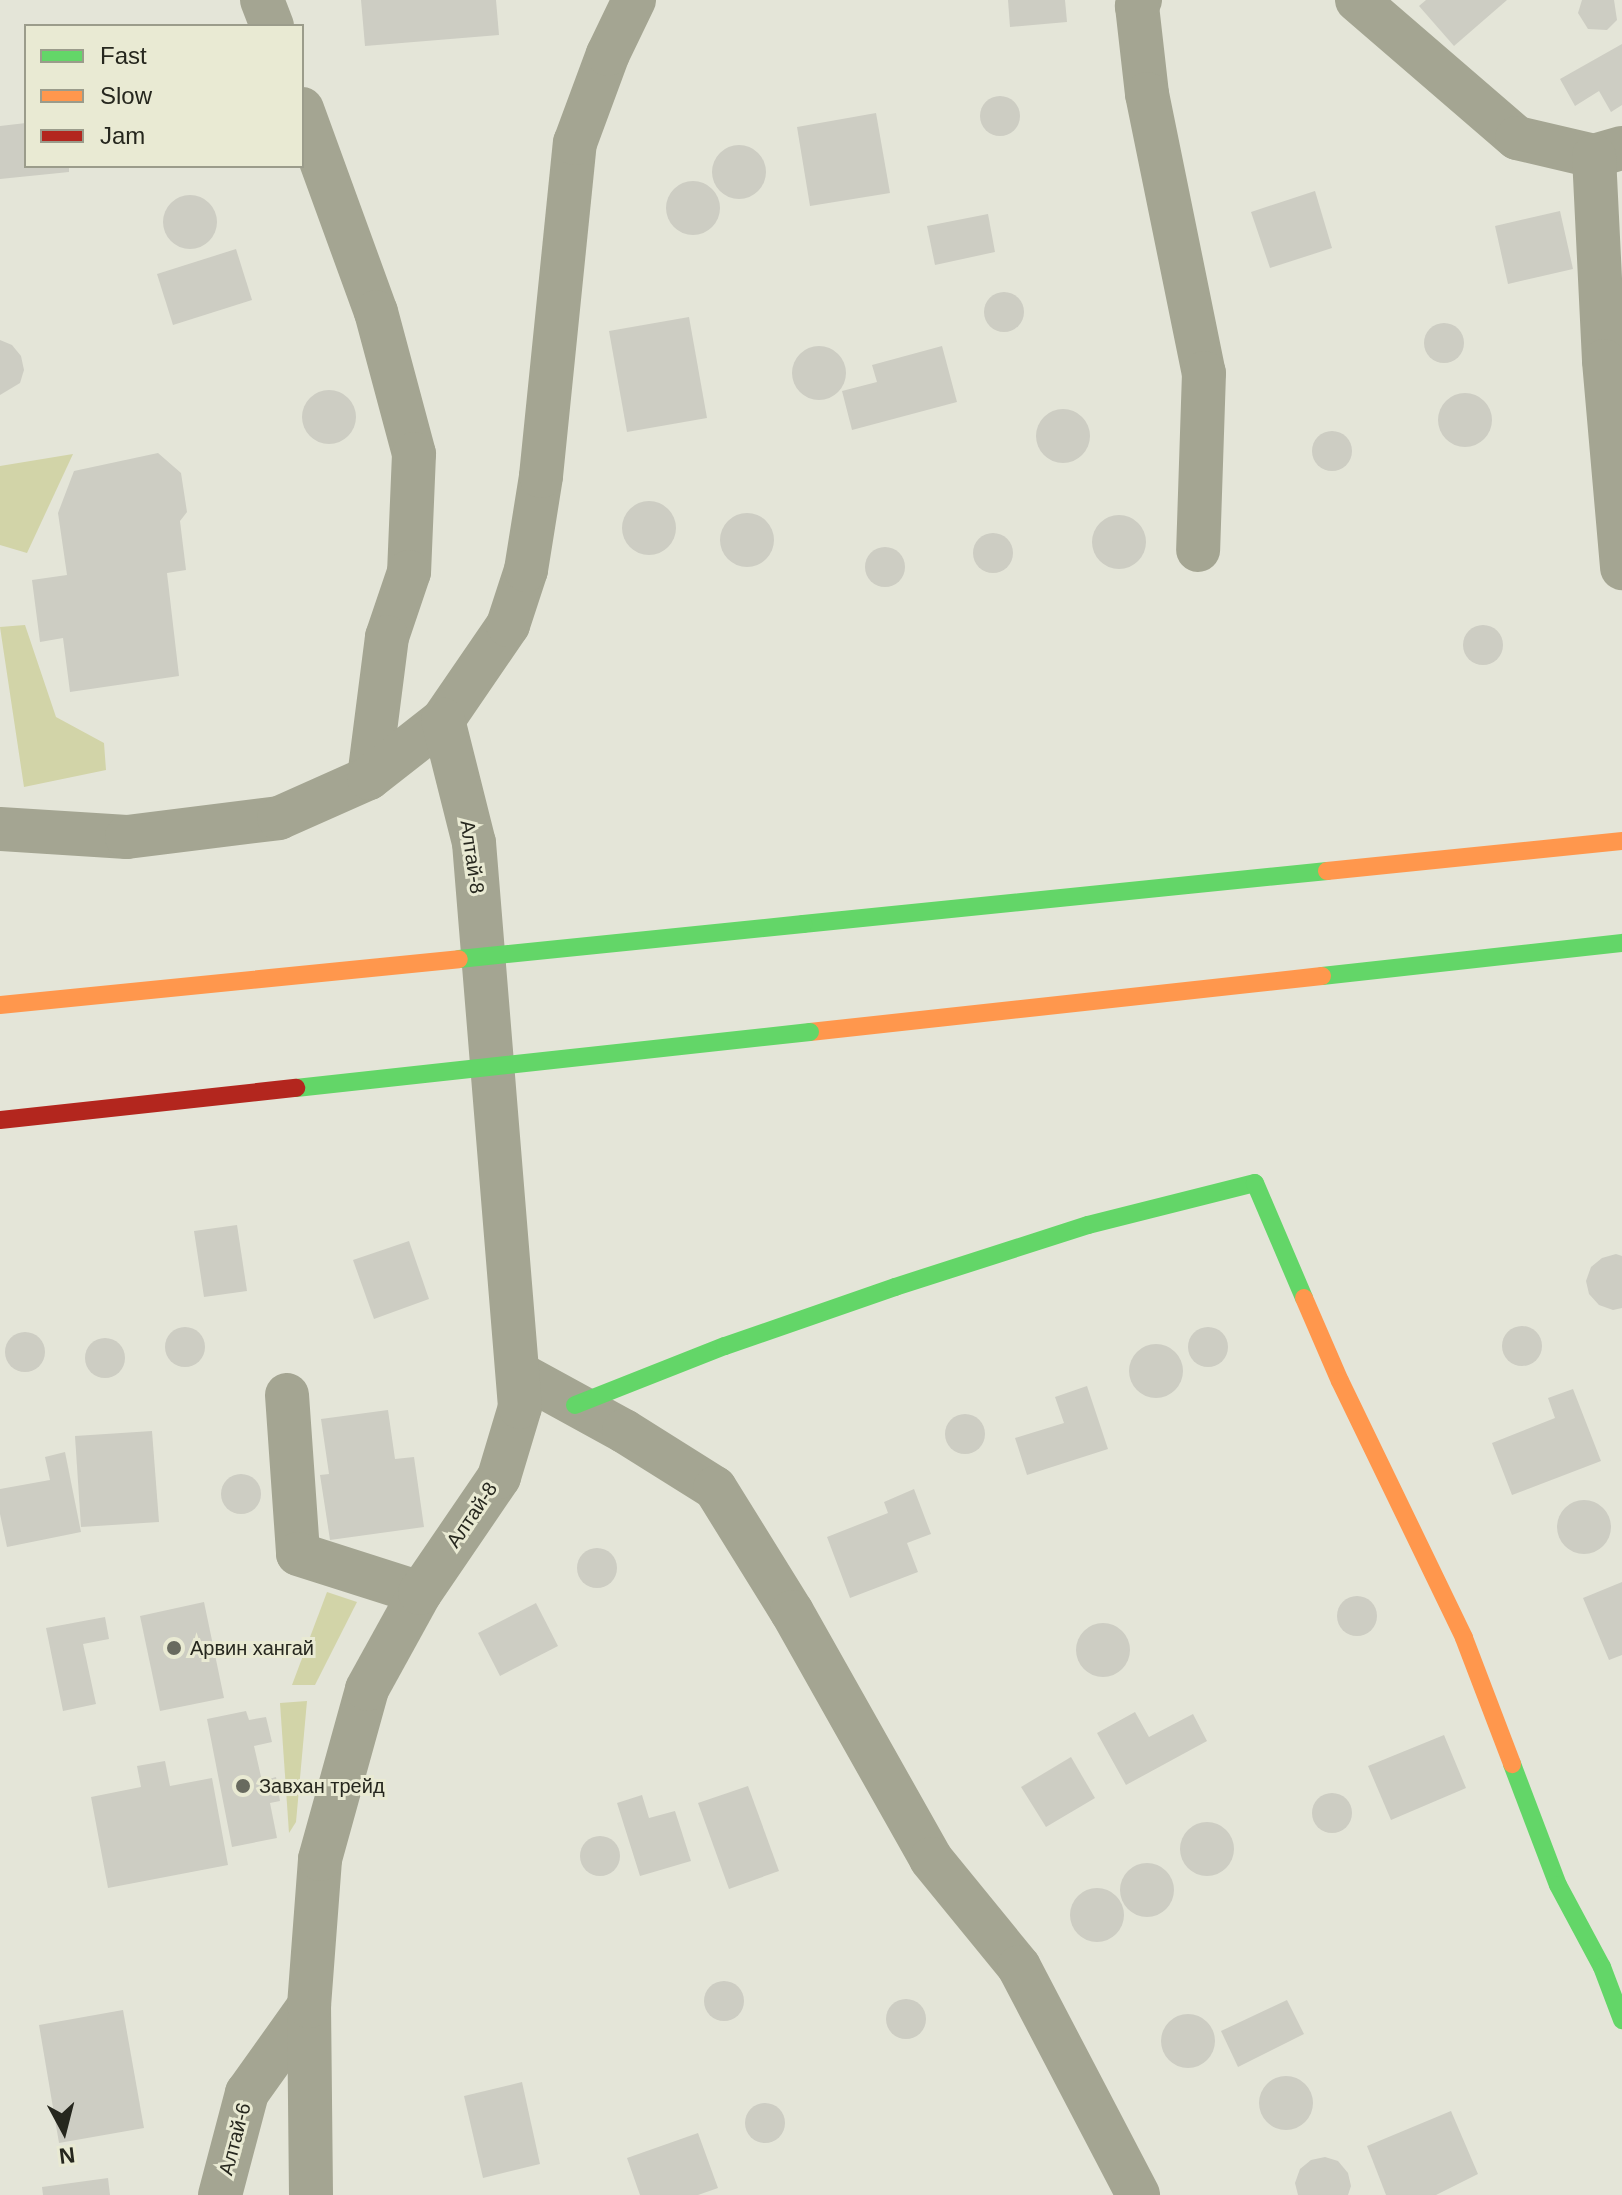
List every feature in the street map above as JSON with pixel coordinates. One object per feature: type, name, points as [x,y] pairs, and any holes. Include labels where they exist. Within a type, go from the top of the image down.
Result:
[{"type":"main road","points":[[0,1005],[1622,841]]},
{"type":"main road","points":[[0,1120],[1622,943]]},
{"type":"main road","points":[[575,1405],[725,1346],[895,1287],[1088,1225],[1255,1183],[1340,1381],[1464,1638],[1558,1885],[1602,1967],[1622,2020]]},
{"type":"street","points":[[262,0],[271,24]]},
{"type":"street","points":[[0,829],[127,837],[279,818],[369,778],[443,720],[508,625],[526,570],[541,476],[575,143],[608,54],[634,0]]},
{"type":"street","points":[[1140,0],[1137,6],[1147,94],[1204,373],[1198,550]]},
{"type":"street","points":[[1357,0],[1517,138],[1608,152],[1605,376],[1622,568]]},
{"type":"street","points":[[304,114],[376,312],[414,454],[409,572],[387,637],[369,778]]},
{"type":"street","name":"Алтай-8","points":[[311,2195],[309,2006],[320,1859],[367,1689],[420,1593],[499,1477],[520,1407],[474,843],[443,720]]},
{"type":"street","points":[[518,1373],[715,1488],[792,1612],[931,1859],[1019,1967],[1138,2195]]},
{"type":"street","points":[[287,1395],[298,1554],[420,1593]]},
{"type":"street","name":"Алтай-6","points":[[220,2195],[247,2093],[309,2006]]},
{"type":"green space","points":[[73,454],[27,553],[0,545],[0,466]]},
{"type":"green space","points":[[25,625],[56,717],[104,743],[106,770],[24,787],[0,627]]},
{"type":"green space","points":[[327,1592],[357,1602],[315,1685],[292,1685]]},
{"type":"green space","points":[[307,1701],[296,1822],[289,1833],[280,1703]]},
{"type":"building","points":[[361,0],[496,0],[499,35],[365,46]]},
{"type":"building","points":[[1008,0],[1065,0],[1067,22],[1010,27]]},
{"type":"building","points":[[1426,0],[1507,0],[1454,46],[1419,6]]},
{"type":"building","points":[[1582,0],[1614,0],[1617,20],[1607,30],[1588,29],[1578,13]]},
{"type":"building","points":[[1622,44],[1622,105],[1611,112],[1599,91],[1575,106],[1560,79]]},
{"type":"building","points":[[1000,96],[1014,102],[1020,116],[1014,130],[1000,136],[986,130],[980,116],[986,102]]},
{"type":"building","points":[[876,113],[890,193],[810,206],[797,127]]},
{"type":"building","points":[[24,123],[24,168],[69,168],[69,172],[0,179],[0,126]]},
{"type":"building","points":[[739,145],[758,153],[766,172],[758,191],[739,199],[720,191],[712,172],[720,153]]},
{"type":"building","points":[[693,181],[712,189],[720,208],[712,227],[693,235],[674,227],[666,208],[674,189]]},
{"type":"building","points":[[1315,191],[1332,248],[1270,268],[1251,212]]},
{"type":"building","points":[[190,195],[209,203],[217,222],[209,241],[190,249],[171,241],[163,222],[171,203]]},
{"type":"building","points":[[1560,211],[1573,269],[1508,284],[1495,226]]},
{"type":"building","points":[[988,214],[995,252],[935,265],[927,226]]},
{"type":"building","points":[[236,249],[252,300],[173,325],[157,274]]},
{"type":"building","points":[[1004,292],[1018,298],[1024,312],[1018,326],[1004,332],[990,326],[984,312],[990,298]]},
{"type":"building","points":[[689,317],[707,418],[627,432],[609,331]]},
{"type":"building","points":[[1444,323],[1458,329],[1464,343],[1458,357],[1444,363],[1430,357],[1424,343],[1430,329]]},
{"type":"building","points":[[0,340],[12,345],[21,356],[24,370],[20,383],[0,395]]},
{"type":"building","points":[[819,346],[838,354],[846,373],[838,392],[819,400],[800,392],[792,373],[800,354]]},
{"type":"building","points":[[942,346],[957,402],[852,430],[842,391],[877,382],[872,365]]},
{"type":"building","points":[[329,390],[348,398],[356,417],[348,436],[329,444],[310,436],[302,417],[310,398]]},
{"type":"building","points":[[1465,393],[1484,401],[1492,420],[1484,439],[1465,447],[1446,439],[1438,420],[1446,401]]},
{"type":"building","points":[[1063,409],[1082,417],[1090,436],[1082,455],[1063,463],[1044,455],[1036,436],[1044,417]]},
{"type":"building","points":[[1332,431],[1346,437],[1352,451],[1346,465],[1332,471],[1318,465],[1312,451],[1318,437]]},
{"type":"building","points":[[158,453],[181,473],[187,512],[180,521],[186,570],[167,573],[179,676],[70,692],[63,638],[40,642],[32,580],[67,575],[58,513],[74,471]]},
{"type":"building","points":[[649,501],[668,509],[676,528],[668,547],[649,555],[630,547],[622,528],[630,509]]},
{"type":"building","points":[[747,513],[766,521],[774,540],[766,559],[747,567],[728,559],[720,540],[728,521]]},
{"type":"building","points":[[1119,515],[1138,523],[1146,542],[1138,561],[1119,569],[1100,561],[1092,542],[1100,523]]},
{"type":"building","points":[[993,533],[1007,539],[1013,553],[1007,567],[993,573],[979,567],[973,553],[979,539]]},
{"type":"building","points":[[885,547],[899,553],[905,567],[899,581],[885,587],[871,581],[865,567],[871,553]]},
{"type":"building","points":[[1483,625],[1497,631],[1503,645],[1497,659],[1483,665],[1469,659],[1463,645],[1469,631]]},
{"type":"building","points":[[237,1225],[247,1291],[204,1297],[194,1231]]},
{"type":"building","points":[[409,1241],[429,1299],[374,1319],[353,1260]]},
{"type":"building","points":[[1616,1254],[1622,1256],[1622,1308],[1613,1310],[1599,1305],[1589,1294],[1586,1281],[1591,1267],[1602,1258]]},
{"type":"building","points":[[1522,1326],[1536,1332],[1542,1346],[1536,1360],[1522,1366],[1508,1360],[1502,1346],[1508,1332]]},
{"type":"building","points":[[185,1327],[199,1333],[205,1347],[199,1361],[185,1367],[171,1361],[165,1347],[171,1333]]},
{"type":"building","points":[[1208,1327],[1222,1333],[1228,1347],[1222,1361],[1208,1367],[1194,1361],[1188,1347],[1194,1333]]},
{"type":"building","points":[[25,1332],[39,1338],[45,1352],[39,1366],[25,1372],[11,1366],[5,1352],[11,1338]]},
{"type":"building","points":[[105,1338],[119,1344],[125,1358],[119,1372],[105,1378],[91,1372],[85,1358],[91,1344]]},
{"type":"building","points":[[1156,1344],[1175,1352],[1183,1371],[1175,1390],[1156,1398],[1137,1390],[1129,1371],[1137,1352]]},
{"type":"building","points":[[1087,1386],[1108,1449],[1027,1475],[1015,1438],[1064,1423],[1055,1397]]},
{"type":"building","points":[[1573,1389],[1601,1461],[1512,1495],[1492,1443],[1555,1418],[1548,1398]]},
{"type":"building","points":[[388,1410],[395,1459],[414,1457],[424,1527],[330,1540],[320,1475],[329,1474],[321,1419]]},
{"type":"building","points":[[965,1414],[979,1420],[985,1434],[979,1448],[965,1454],[951,1448],[945,1434],[951,1420]]},
{"type":"building","points":[[152,1431],[159,1522],[81,1527],[75,1436]]},
{"type":"building","points":[[65,1452],[81,1532],[7,1547],[0,1514],[0,1489],[50,1480],[45,1457]]},
{"type":"building","points":[[241,1474],[255,1480],[261,1494],[255,1508],[241,1514],[227,1508],[221,1494],[227,1480]]},
{"type":"building","points":[[914,1489],[931,1534],[907,1543],[918,1572],[850,1598],[827,1537],[888,1513],[884,1502]]},
{"type":"building","points":[[1584,1500],[1603,1508],[1611,1527],[1603,1546],[1584,1554],[1565,1546],[1557,1527],[1565,1508]]},
{"type":"building","points":[[597,1548],[611,1554],[617,1568],[611,1582],[597,1588],[583,1582],[577,1568],[583,1554]]},
{"type":"building","points":[[1622,1582],[1622,1655],[1609,1660],[1583,1598]]},
{"type":"building","points":[[1357,1596],[1371,1602],[1377,1616],[1371,1630],[1357,1636],[1343,1630],[1337,1616],[1343,1602]]},
{"type":"building","points":[[204,1602],[224,1698],[160,1711],[140,1616]]},
{"type":"building","points":[[536,1603],[558,1646],[500,1676],[478,1633]]},
{"type":"building","points":[[105,1617],[109,1639],[83,1644],[96,1704],[63,1711],[46,1628]]},
{"type":"building","points":[[1103,1623],[1122,1631],[1130,1650],[1122,1669],[1103,1677],[1084,1669],[1076,1650],[1084,1631]]},
{"type":"building","points":[[246,1711],[249,1720],[266,1717],[272,1742],[254,1746],[262,1781],[276,1777],[280,1801],[270,1803],[277,1838],[232,1847],[207,1719]]},
{"type":"building","points":[[1135,1712],[1149,1737],[1193,1714],[1207,1741],[1126,1785],[1097,1733]]},
{"type":"building","points":[[1444,1735],[1466,1788],[1391,1820],[1368,1766]]},
{"type":"building","points":[[1071,1757],[1095,1798],[1046,1827],[1021,1787]]},
{"type":"building","points":[[165,1761],[170,1786],[212,1778],[228,1865],[108,1888],[91,1797],[141,1787],[137,1766]]},
{"type":"building","points":[[748,1786],[779,1871],[729,1889],[698,1803]]},
{"type":"building","points":[[1332,1793],[1346,1799],[1352,1813],[1346,1827],[1332,1833],[1318,1827],[1312,1813],[1318,1799]]},
{"type":"building","points":[[642,1795],[649,1818],[675,1811],[691,1861],[640,1876],[617,1803]]},
{"type":"building","points":[[1207,1822],[1226,1830],[1234,1849],[1226,1868],[1207,1876],[1188,1868],[1180,1849],[1188,1830]]},
{"type":"building","points":[[600,1836],[614,1842],[620,1856],[614,1870],[600,1876],[586,1870],[580,1856],[586,1842]]},
{"type":"building","points":[[1147,1863],[1166,1871],[1174,1890],[1166,1909],[1147,1917],[1128,1909],[1120,1890],[1128,1871]]},
{"type":"building","points":[[1097,1888],[1116,1896],[1124,1915],[1116,1934],[1097,1942],[1078,1934],[1070,1915],[1078,1896]]},
{"type":"building","points":[[724,1981],[738,1987],[744,2001],[738,2015],[724,2021],[710,2015],[704,2001],[710,1987]]},
{"type":"building","points":[[906,1999],[920,2005],[926,2019],[920,2033],[906,2039],[892,2033],[886,2019],[892,2005]]},
{"type":"building","points":[[1287,2000],[1304,2034],[1238,2067],[1221,2031]]},
{"type":"building","points":[[123,2010],[144,2128],[59,2143],[39,2025]]},
{"type":"building","points":[[1188,2014],[1207,2022],[1215,2041],[1207,2060],[1188,2068],[1169,2060],[1161,2041],[1169,2022]]},
{"type":"building","points":[[1286,2076],[1305,2084],[1313,2103],[1305,2122],[1286,2130],[1267,2122],[1259,2103],[1267,2084]]},
{"type":"building","points":[[522,2082],[540,2164],[483,2178],[464,2096]]},
{"type":"building","points":[[765,2103],[779,2109],[785,2123],[779,2137],[765,2143],[751,2137],[745,2123],[751,2109]]},
{"type":"building","points":[[1451,2111],[1478,2174],[1436,2195],[1386,2195],[1367,2146]]},
{"type":"building","points":[[698,2133],[718,2188],[698,2195],[640,2195],[627,2158]]},
{"type":"building","points":[[1325,2157],[1338,2161],[1348,2173],[1351,2186],[1348,2195],[1298,2195],[1295,2183],[1300,2169],[1311,2160]]},
{"type":"building","points":[[108,2178],[110,2195],[43,2195],[42,2187]]},
{"type":"traffic: fast","points":[[803,924],[1327,871]]},
{"type":"traffic: fast","points":[[459,959],[803,924]]},
{"type":"traffic: fast","points":[[1322,976],[1622,943]]},
{"type":"traffic: fast","points":[[296,1088],[810,1032]]},
{"type":"traffic: fast","points":[[575,1405],[725,1346],[895,1287],[1088,1225],[1255,1183],[1304,1298]]},
{"type":"traffic: fast","points":[[1512,1764],[1558,1885],[1602,1967],[1622,2020]]},
{"type":"traffic: slow","points":[[1327,871],[1622,841]]},
{"type":"traffic: slow","points":[[0,1005],[459,959]]},
{"type":"traffic: slow","points":[[810,1032],[1322,976]]},
{"type":"traffic: slow","points":[[1304,1298],[1340,1381],[1464,1638],[1512,1764]]},
{"type":"traffic: jam","points":[[0,1120],[296,1088]]},
{"type":"place","name":"Арвин хангай","points":[[174,1648]]},
{"type":"place","name":"Завхан трейд","points":[[243,1786]]}]
